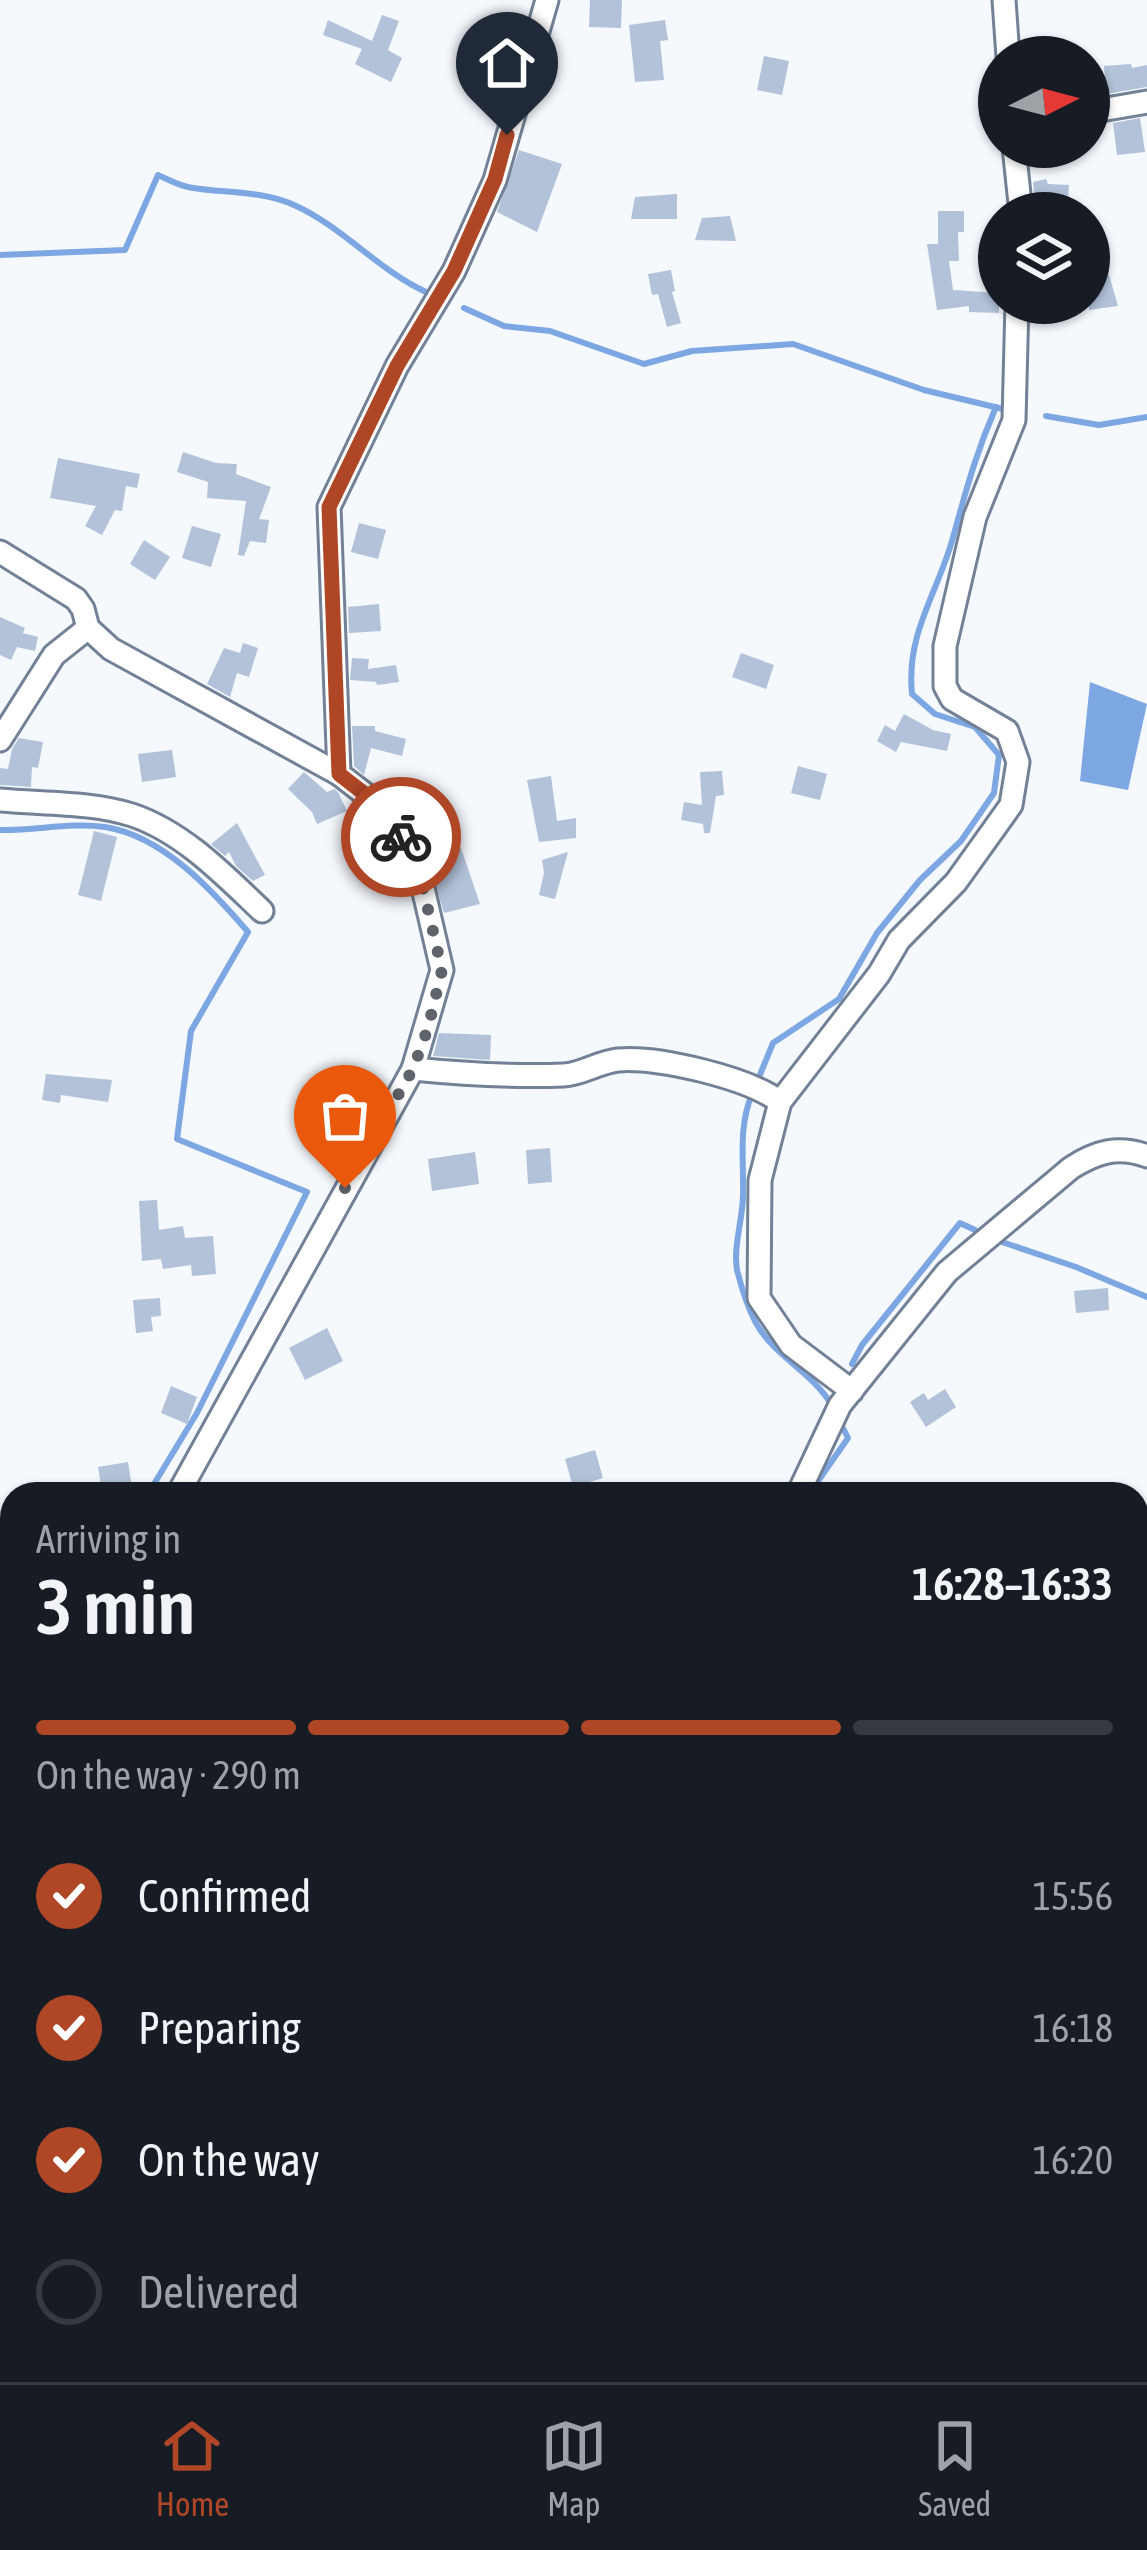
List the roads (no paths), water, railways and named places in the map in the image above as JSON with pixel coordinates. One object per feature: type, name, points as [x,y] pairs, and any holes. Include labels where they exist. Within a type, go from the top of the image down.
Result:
[{"type":"street","points":[[339,774],[329,507],[397,366],[454,271],[495,179],[547,0]]},
{"type":"street","points":[[1004,0],[1006,36]]},
{"type":"street","points":[[1110,108],[1147,102]]},
{"type":"street","points":[[846,1398],[791,1345],[759,1298],[760,1180],[773,1097],[879,974],[899,940],[956,882],[1010,805],[1018,762],[1006,731],[952,698],[945,686],[945,646],[962,559],[1013,420],[1016,324]]},
{"type":"street","points":[[0,553],[76,599],[88,628],[111,649],[339,774],[388,812],[423,888],[442,970],[413,1069],[185,1482]]},
{"type":"street","points":[[0,740],[55,655],[88,628]]},
{"type":"street","points":[[0,800],[129,814],[163,828],[226,876],[262,911]]},
{"type":"street","points":[[413,1069],[493,1077],[572,1075],[619,1060],[718,1074],[773,1097]]},
{"type":"street","points":[[803,1482],[846,1398],[947,1272],[1091,1156],[1113,1149],[1147,1156]]},
{"type":"water","points":[[1090,682],[1147,704],[1128,790],[1080,781]]},
{"type":"waterway","points":[[0,255],[125,250],[158,175],[189,187],[257,195],[294,205],[426,292]]},
{"type":"waterway","points":[[464,308],[504,326],[550,331],[644,364],[692,351],[793,344],[924,390],[1003,409]]},
{"type":"waterway","points":[[757,1082],[773,1043],[839,999],[877,933],[920,880],[961,841],[994,793],[999,755],[975,727],[935,714],[912,694],[911,672],[918,634],[996,407]]},
{"type":"waterway","points":[[1046,416],[1099,425],[1147,417]]},
{"type":"waterway","points":[[0,830],[92,826],[126,832],[185,867],[248,932],[191,1031],[177,1139],[307,1192],[197,1413],[155,1482]]},
{"type":"waterway","points":[[752,1094],[743,1131],[737,1270],[750,1311],[764,1335],[831,1404]]},
{"type":"waterway","points":[[852,1364],[862,1345],[960,1223],[975,1230]]},
{"type":"waterway","points":[[996,1240],[1147,1297]]},
{"type":"waterway","points":[[817,1482],[848,1438],[840,1422]]}]
